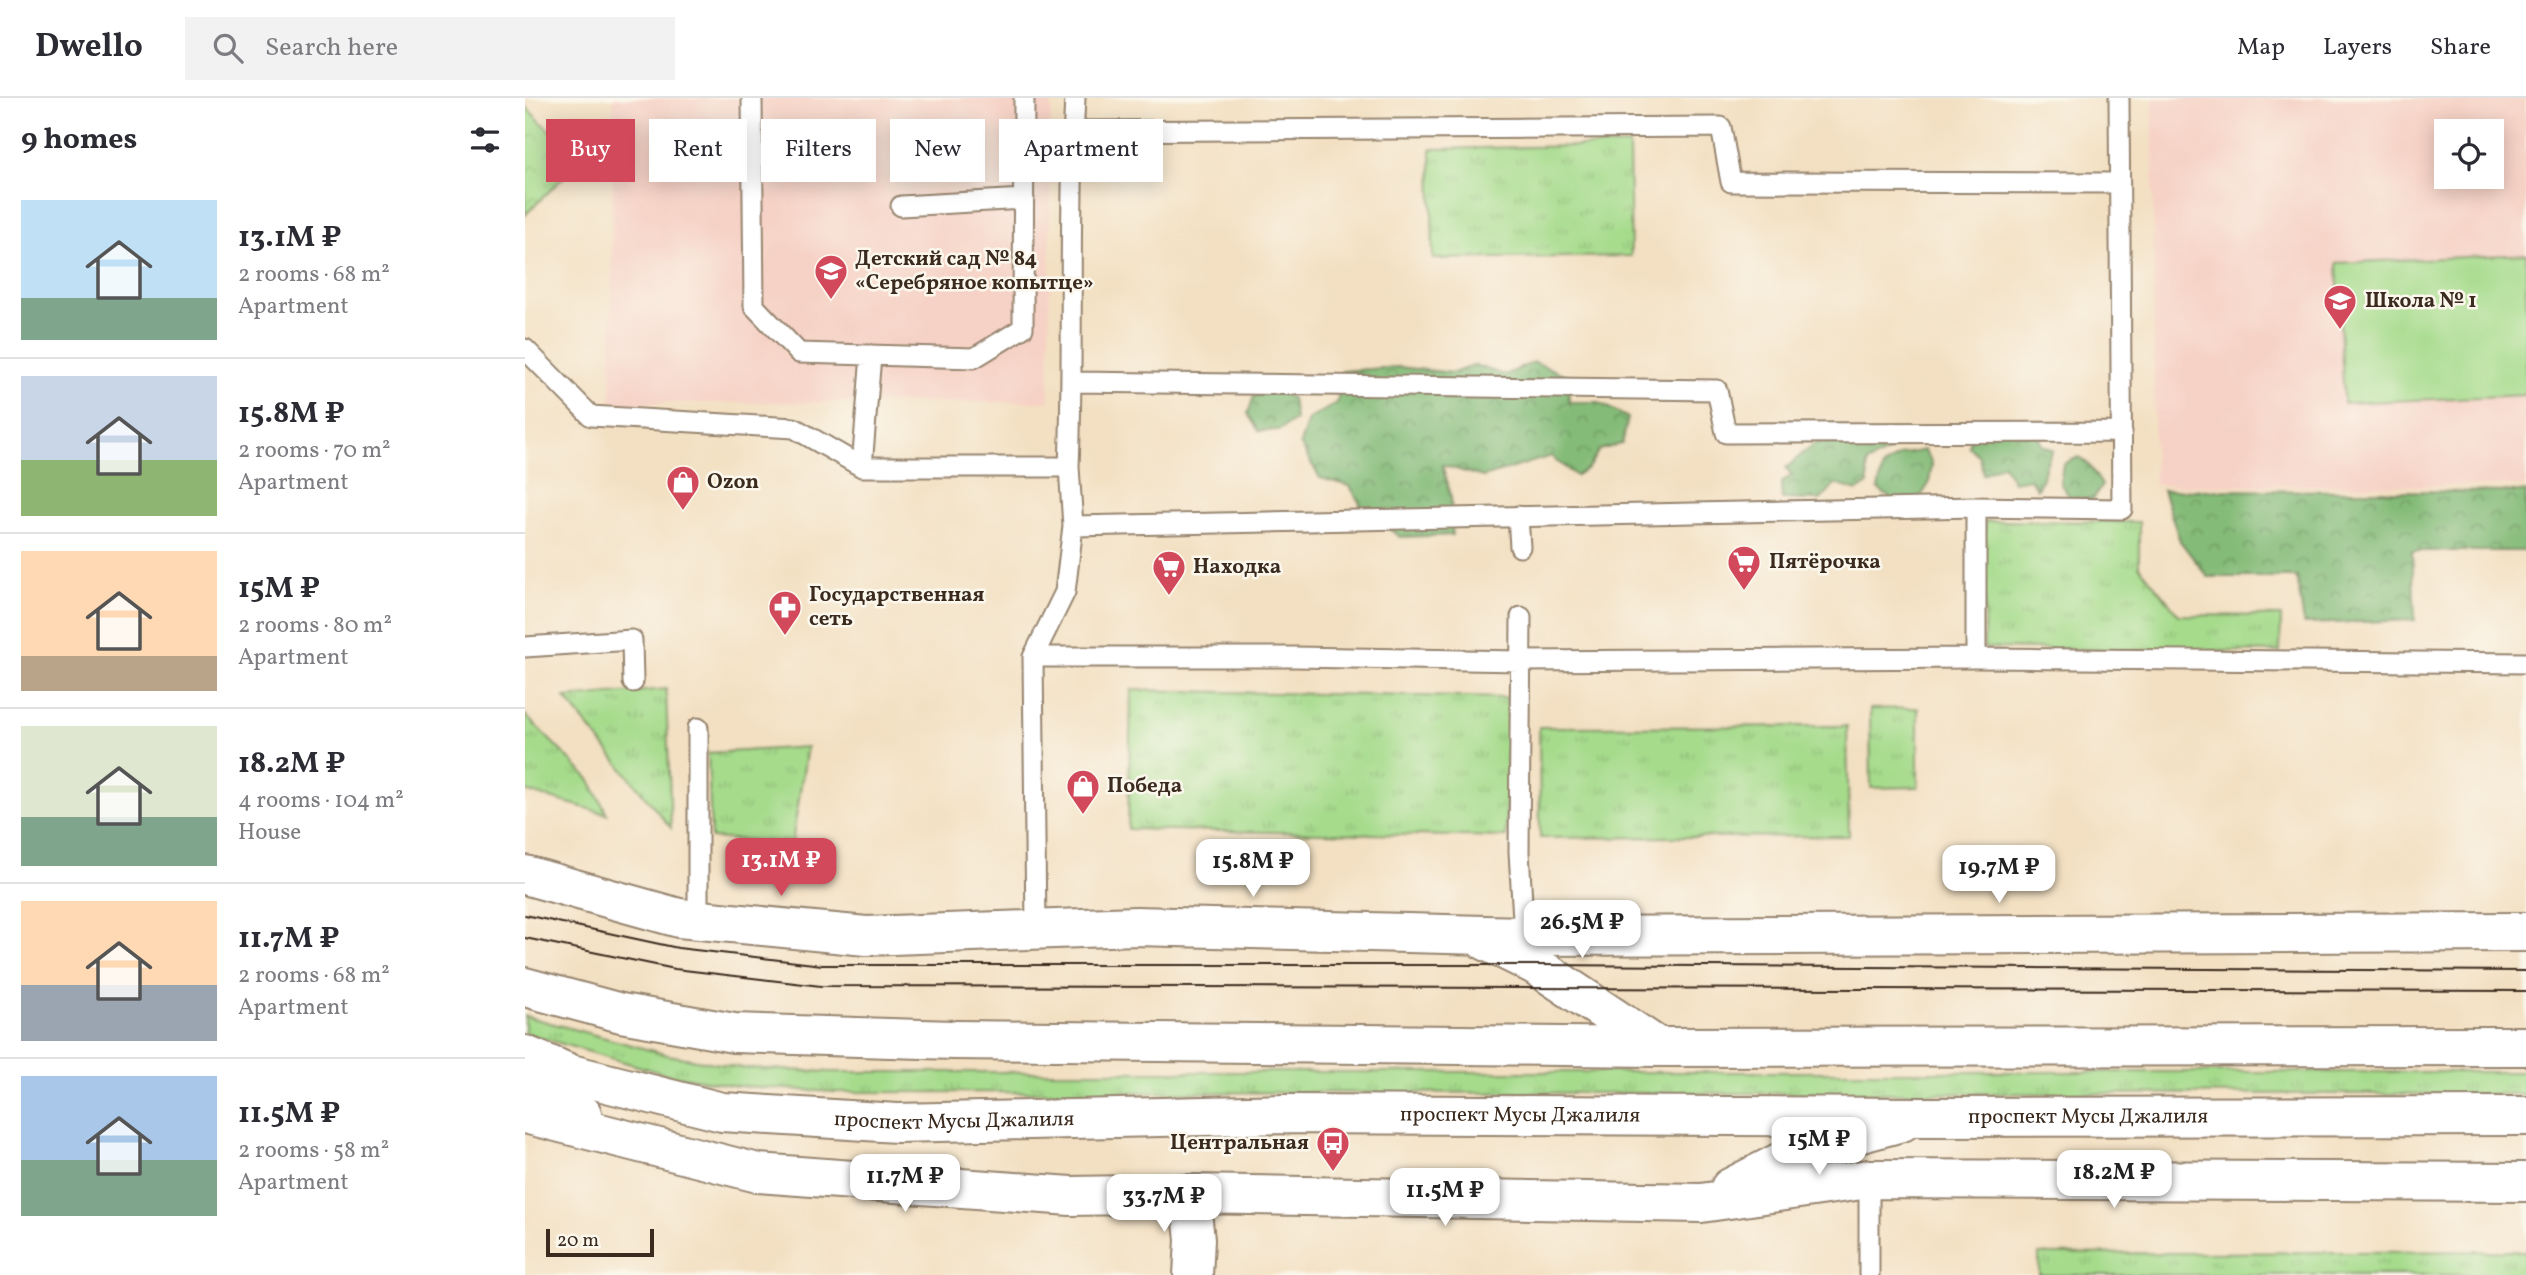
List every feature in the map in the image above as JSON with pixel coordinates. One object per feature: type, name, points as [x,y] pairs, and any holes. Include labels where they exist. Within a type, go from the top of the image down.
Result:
[{"type":"street","points":[[525,875],[679,918],[866,936],[1136,926],[1524,936],[2526,932]]},
{"type":"street","points":[[1471,933],[1535,965],[1658,1047]]},
{"type":"street","points":[[525,987],[621,1013],[734,1032],[954,1040],[1658,1047],[2526,1046]]},
{"type":"street","name":"проспект Мусы Джалиля","points":[[525,1055],[571,1074],[722,1112],[897,1123],[1286,1114],[2526,1116]]},
{"type":"street","points":[[525,1083],[632,1141]]},
{"type":"street","points":[[525,1114],[758,1173],[1071,1196],[1190,1194],[1700,1203],[1869,1179],[2526,1182]]},
{"type":"street","points":[[1700,1203],[1810,1147],[1924,1117]]},
{"type":"street","points":[[1190,1194],[1195,1240],[1193,1275]]},
{"type":"lane","points":[[752,98],[754,306],[799,353],[974,358],[1023,328],[1024,98]]},
{"type":"lane","points":[[1074,119],[1075,98]]},
{"type":"lane","points":[[1073,526],[1976,506],[2122,509],[2119,98]]},
{"type":"lane","points":[[1163,130],[1721,127],[1731,182],[2119,183]]},
{"type":"lane","points":[[1036,929],[1033,657],[1065,592],[1073,526],[1069,467],[1073,382],[1071,182]]},
{"type":"lane","points":[[901,206],[1024,199]]},
{"type":"lane","points":[[525,349],[591,416],[795,428],[862,467],[1069,467]]},
{"type":"lane","points":[[862,467],[871,355]]},
{"type":"lane","points":[[1073,382],[1717,390],[1726,433],[2122,432]]},
{"type":"lane","points":[[1976,506],[1976,658]]},
{"type":"lane","points":[[1518,516],[1520,547]]},
{"type":"lane","points":[[1521,617],[1519,852],[1524,936]]},
{"type":"lane","points":[[525,646],[632,640],[633,682]]},
{"type":"lane","points":[[1033,657],[1295,657],[1521,661],[1976,658],[2526,663]]},
{"type":"lane","points":[[698,728],[698,920]]},
{"type":"lane","points":[[1869,1179],[1869,1275]]},
{"type":"shaded area","name":"Детский сад № 84 «Серебряное копытце»","points":[[613,98],[1051,98],[1051,119],[999,119],[999,182],[1050,182],[1049,402],[611,403],[612,182],[635,182],[635,119],[613,119]]},
{"type":"shaded area","name":"Школа № 1","points":[[2153,98],[2526,98],[2526,486],[2154,485]]},
{"type":"green space","points":[[525,106],[546,127],[546,182],[559,182],[525,215]]},
{"type":"green space","points":[[1629,145],[1631,256],[1433,259],[1431,149]]},
{"type":"green space","points":[[2526,254],[2526,395],[2344,403],[2337,263]]},
{"type":"green space","points":[[1534,362],[1568,376],[1569,402],[1598,402],[1628,418],[1622,444],[1599,450],[1588,468],[1576,476],[1551,456],[1483,477],[1442,465],[1451,497],[1452,535],[1400,537],[1363,509],[1350,486],[1320,478],[1300,444],[1308,420],[1337,403],[1342,371],[1399,367],[1453,373],[1474,365],[1505,375]]},
{"type":"green space","points":[[1277,392],[1292,398],[1295,420],[1279,430],[1259,431],[1248,414],[1254,396]]},
{"type":"green space","points":[[1975,423],[2032,423],[2042,445],[2053,450],[2037,489],[2030,479],[2013,482],[2003,464],[1983,474],[1979,456],[1969,447]]},
{"type":"green space","points":[[1893,442],[1892,449],[1867,463],[1868,484],[1857,491],[1836,484],[1820,500],[1782,499],[1781,483],[1792,475],[1786,468],[1815,443]]},
{"type":"green space","points":[[1924,450],[1932,463],[1929,484],[1919,499],[1894,501],[1878,489],[1883,467],[1900,455]]},
{"type":"green space","points":[[2079,457],[2088,464],[2102,485],[2093,500],[2070,497],[2060,483],[2063,464]]},
{"type":"green space","points":[[2163,490],[2526,492],[2526,551],[2412,551],[2415,620],[2304,624],[2297,577],[2208,577],[2180,541]]},
{"type":"green space","points":[[1985,521],[2139,522],[2139,566],[2179,615],[2281,616],[2280,652],[1984,648]]},
{"type":"green space","points":[[666,689],[671,828],[565,698]]},
{"type":"green space","points":[[1131,690],[1508,698],[1506,837],[1128,829]]},
{"type":"green space","points":[[1918,708],[1918,787],[1871,788],[1870,709]]},
{"type":"green space","points":[[525,715],[590,780],[607,814],[525,791]]},
{"type":"green space","points":[[1847,726],[1849,836],[1540,838],[1539,727]]},
{"type":"green space","points":[[807,747],[792,843],[711,838],[708,753]]},
{"type":"green space","points":[[525,1016],[668,1055],[743,1068],[831,1072],[2526,1072],[2526,1094],[834,1092],[737,1086],[665,1074],[525,1033]]},
{"type":"green space","points":[[2526,1251],[2526,1275],[2039,1275],[2039,1254]]},
{"type":"tram line","points":[[525,915],[678,948],[822,965],[1535,965],[2526,971]]},
{"type":"tram line","points":[[525,938],[675,969],[821,986],[2526,991]]},
{"type":"place","name":"Детский сад № 84 «Серебряное копытце»","points":[[831,301]]},
{"type":"place","name":"Школа № 1","points":[[2340,331]]},
{"type":"place","name":"Ozon","points":[[683,512]]},
{"type":"place","name":"Пятёрочка","points":[[1744,592]]},
{"type":"place","name":"Находка","points":[[1169,597]]},
{"type":"place","name":"Государственная сеть","points":[[785,637]]},
{"type":"place","name":"Победа","points":[[1083,816]]},
{"type":"place","name":"Центральная","points":[[1333,1173]]}]
